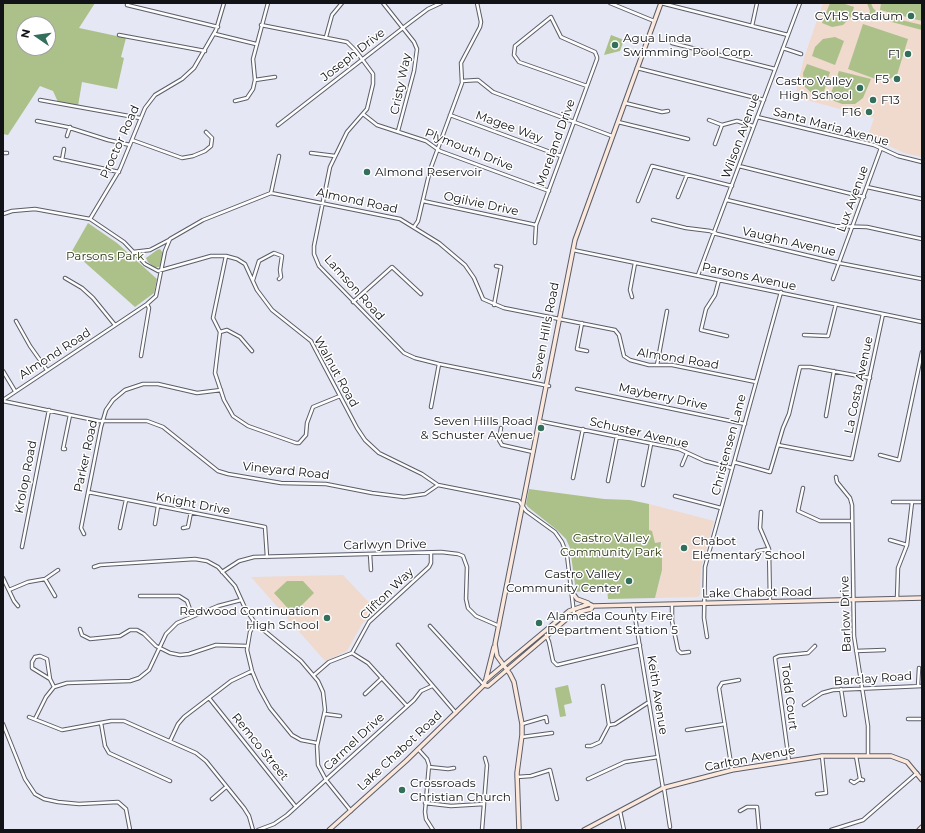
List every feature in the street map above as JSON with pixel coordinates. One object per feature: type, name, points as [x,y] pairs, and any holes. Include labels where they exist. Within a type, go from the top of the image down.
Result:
[{"type":"street","name":"Proctor Road","points":[[90,219],[119,172],[140,118],[151,99],[186,76],[205,51],[215,34],[224,3]]},
{"type":"street","points":[[234,101],[247,98],[253,89],[256,80],[253,60],[268,3]]},
{"type":"street","points":[[326,37],[332,14],[342,3]]},
{"type":"street","name":"Cristy Way","points":[[383,3],[415,44],[417,55],[398,131]]},
{"type":"street","name":"Joseph Drive","points":[[278,125],[402,28],[428,9],[442,3]]},
{"type":"street","points":[[414,228],[418,221],[430,170],[462,81],[461,63],[481,22],[477,3]]},
{"type":"street","points":[[610,3],[654,21]]},
{"type":"street","points":[[661,3],[788,35]]},
{"type":"street","name":"Seven Hills Road","points":[[484,683],[499,626],[576,234],[661,3]]},
{"type":"street","points":[[752,26],[758,3]]},
{"type":"street","name":"Wilson Avenue","points":[[698,275],[800,3]]},
{"type":"street","points":[[127,5],[218,26]]},
{"type":"street","name":"Moreland Drive","points":[[535,243],[536,225],[597,59],[595,52],[561,38],[551,17],[515,46],[514,55],[522,63],[587,86]]},
{"type":"street","name":"Lamson Road","points":[[261,25],[326,37],[350,44],[363,59],[374,78],[368,104],[363,114],[350,128],[330,167],[314,246],[316,262],[353,302],[404,353],[415,358],[439,364],[547,386]]},
{"type":"street","points":[[215,34],[256,44]]},
{"type":"street","points":[[119,35],[205,51]]},
{"type":"street","points":[[672,43],[775,69]]},
{"type":"street","points":[[783,48],[801,54]]},
{"type":"street","name":"Santa Maria Avenue","points":[[637,68],[764,100]]},
{"type":"street","points":[[256,80],[275,77]]},
{"type":"street","points":[[462,81],[478,80],[493,92],[612,136]]},
{"type":"street","points":[[40,100],[140,118]]},
{"type":"street","points":[[624,102],[662,112],[668,111]]},
{"type":"street","name":"Plymouth Drive","points":[[363,114],[374,124],[430,143],[440,151],[549,191]]},
{"type":"street","name":"Magee Way","points":[[450,115],[561,156]]},
{"type":"street","name":"Santa Maria Avenue","points":[[757,117],[843,137],[881,148],[898,156],[922,162]]},
{"type":"street","points":[[709,120],[722,125],[737,122],[753,126]]},
{"type":"street","points":[[37,121],[70,127],[108,140],[130,145]]},
{"type":"street","points":[[617,122],[688,139]]},
{"type":"street","points":[[715,144],[722,125]]},
{"type":"street","points":[[67,136],[70,127]]},
{"type":"street","points":[[132,140],[182,158],[193,156],[205,151],[210,146],[212,138],[206,132]]},
{"type":"street","name":"Lux Avenue","points":[[832,279],[864,197],[881,148]]},
{"type":"street","points":[[62,160],[64,149]]},
{"type":"street","points":[[3,152],[7,153]]},
{"type":"street","points":[[311,153],[335,156]]},
{"type":"street","points":[[133,252],[150,250],[203,220],[270,193],[280,156]]},
{"type":"street","points":[[55,158],[119,172]]},
{"type":"street","points":[[638,201],[652,166],[732,186]]},
{"type":"street","points":[[739,166],[864,197]]},
{"type":"street","points":[[678,197],[687,174]]},
{"type":"street","points":[[867,187],[922,199]]},
{"type":"street","name":"Almond Road","points":[[270,193],[400,219],[439,243],[465,265],[473,276],[483,299],[494,305],[617,331],[620,338],[622,353],[626,358],[649,365],[680,366],[756,382]]},
{"type":"street","points":[[727,200],[835,226],[867,227],[922,239]]},
{"type":"street","name":"Ogilvie Drive","points":[[423,201],[536,225]]},
{"type":"street","points":[[3,214],[12,211],[35,209],[90,219],[115,235],[153,270],[162,270]]},
{"type":"street","name":"Vaughn Avenue","points":[[653,220],[839,263],[922,279]]},
{"type":"street","name":"Almond Road","points":[[3,401],[15,391],[147,304],[156,296],[165,251],[170,239]]},
{"type":"street","name":"Parsons Avenue","points":[[573,250],[922,322]]},
{"type":"street","points":[[253,281],[259,261],[274,253],[282,256],[280,270],[282,277],[279,279]]},
{"type":"street","name":"Walnut Road","points":[[162,270],[211,256],[226,256],[238,259],[245,264],[257,290],[272,310],[311,341],[357,428],[365,440],[379,454],[422,474],[438,485],[519,501],[522,505]]},
{"type":"street","points":[[226,256],[213,318],[220,332],[215,373],[229,410],[239,422],[296,443],[305,438],[310,413],[313,407],[340,396]]},
{"type":"street","points":[[632,297],[630,290],[635,262]]},
{"type":"street","points":[[494,305],[501,267],[496,266]]},
{"type":"street","points":[[353,302],[392,267],[422,294]]},
{"type":"street","points":[[65,278],[82,288],[94,298],[115,325]]},
{"type":"street","points":[[719,280],[715,295],[705,311],[701,330],[727,336]]},
{"type":"street","name":"Christensen Lane","points":[[707,636],[704,618],[705,567],[781,292]]},
{"type":"street","points":[[141,356],[149,308],[147,304]]},
{"type":"street","points":[[804,335],[828,336],[836,304]]},
{"type":"street","points":[[657,365],[667,312]]},
{"type":"street","name":"La Costa Avenue","points":[[778,445],[852,459],[883,314]]},
{"type":"street","points":[[16,321],[30,346],[47,370]]},
{"type":"street","points":[[582,323],[577,349],[587,351]]},
{"type":"street","points":[[220,332],[227,330],[240,337],[252,351]]},
{"type":"street","points":[[880,455],[900,460],[922,352]]},
{"type":"street","points":[[431,407],[439,364]]},
{"type":"street","points":[[734,462],[770,472],[789,414],[800,367],[810,367],[870,378]]},
{"type":"street","points":[[3,371],[15,391]]},
{"type":"street","points":[[826,416],[834,371]]},
{"type":"street","name":"Parker Road","points":[[84,534],[81,528],[102,421],[113,400],[125,390],[137,385],[158,384],[201,393],[221,390]]},
{"type":"street","name":"Mayberry Drive","points":[[578,389],[745,424]]},
{"type":"street","name":"Vineyard Road","points":[[3,401],[102,421],[147,421],[163,427],[218,471],[228,474],[281,482],[326,484],[372,493],[404,497],[425,494],[438,485]]},
{"type":"street","name":"Krolop Road","points":[[22,546],[48,410]]},
{"type":"street","points":[[66,449],[63,449],[70,415]]},
{"type":"street","name":"Schuster Avenue","points":[[539,421],[617,436],[687,452],[705,461],[732,468]]},
{"type":"street","points":[[501,428],[499,440],[502,445],[533,452]]},
{"type":"street","points":[[573,478],[583,429]]},
{"type":"street","points":[[608,482],[617,436]]},
{"type":"street","points":[[643,485],[651,444]]},
{"type":"street","points":[[682,465],[687,452]]},
{"type":"street","name":"Barlow Drive","points":[[836,477],[837,482],[850,498],[852,521],[854,636],[868,726],[868,755]]},
{"type":"street","points":[[803,488],[798,511],[820,521],[852,521]]},
{"type":"street","name":"Knight Drive","points":[[88,492],[265,527],[267,557]]},
{"type":"street","points":[[675,496],[722,508]]},
{"type":"street","points":[[120,528],[126,500]]},
{"type":"street","points":[[893,502],[922,502]]},
{"type":"street","points":[[897,599],[898,568],[907,545],[912,502]]},
{"type":"street","points":[[522,505],[526,511],[553,530],[560,538],[567,554],[574,614]]},
{"type":"street","points":[[155,524],[158,506]]},
{"type":"street","points":[[183,528],[188,527],[191,512]]},
{"type":"street","points":[[761,512],[761,532],[769,549],[770,602]]},
{"type":"street","points":[[890,540],[907,545]]},
{"type":"street","points":[[756,551],[769,549]]},
{"type":"street","name":"Carlwyn Drive","points":[[222,572],[244,559],[267,557],[450,552],[463,556],[467,567],[466,599],[468,608],[476,616],[499,626]]},
{"type":"street","name":"Clifton Way","points":[[352,653],[366,625],[429,567],[431,563],[431,553]]},
{"type":"street","points":[[370,554],[371,570]]},
{"type":"street","points":[[94,567],[107,564],[194,559],[211,563],[222,572],[235,586],[241,600],[255,624],[301,661],[314,675],[323,692],[325,714],[317,743],[318,765],[326,780],[351,811]]},
{"type":"street","points":[[9,590],[28,582],[45,579],[58,570]]},
{"type":"street","points":[[3,578],[18,606]]},
{"type":"street","points":[[45,579],[55,596]]},
{"type":"street","points":[[571,591],[579,600],[589,604]]},
{"type":"street","points":[[140,596],[179,596],[187,602],[192,615]]},
{"type":"street","name":"Lake Chabot Road","points":[[329,830],[456,713],[503,665],[573,609],[589,604],[593,606],[672,605],[922,598]]},
{"type":"street","points":[[35,719],[46,697],[54,687],[67,683],[135,680],[147,672],[171,627],[192,615],[241,600]]},
{"type":"street","name":"Keith Avenue","points":[[633,605],[670,826]]},
{"type":"street","points":[[672,605],[672,620],[678,650],[680,653],[689,652]]},
{"type":"street","name":"Lake Chabot Road","points":[[484,683],[488,686],[574,614],[591,609],[593,606]]},
{"type":"street","points":[[255,624],[250,632],[247,646],[252,672],[263,696],[286,729],[298,739],[317,743]]},
{"type":"street","points":[[430,626],[484,683]]},
{"type":"street","points":[[80,629],[82,635],[90,639],[120,636],[130,630],[137,630],[160,648],[170,653],[183,655],[216,645],[247,646]]},
{"type":"street","points":[[543,632],[549,642],[553,661],[557,665],[640,645]]},
{"type":"street","points":[[495,644],[496,655],[507,669],[514,682],[522,724],[517,778],[519,830]]},
{"type":"street","points":[[398,645],[456,713]]},
{"type":"street","name":"Todd Court","points":[[789,761],[775,658],[797,653],[808,653],[815,646]]},
{"type":"street","points":[[856,651],[884,650]]},
{"type":"street","points":[[314,675],[329,662],[352,653],[365,660],[407,706]]},
{"type":"street","points":[[50,679],[32,668],[32,662],[35,657],[40,656],[47,659],[50,679],[54,687]]},
{"type":"street","points":[[918,686],[919,668]]},
{"type":"street","points":[[170,741],[180,721],[235,678],[252,672]]},
{"type":"street","points":[[365,694],[382,678]]},
{"type":"street","points":[[732,770],[719,684],[739,680]]},
{"type":"street","name":"Carmel Drive","points":[[258,830],[279,822],[407,706],[421,691],[432,686]]},
{"type":"street","points":[[587,746],[600,742],[609,725],[603,686]]},
{"type":"street","name":"Barclay Road","points":[[804,705],[822,693],[841,689],[922,686]]},
{"type":"street","points":[[841,689],[845,715]]},
{"type":"street","name":"Remco Street","points":[[209,698],[296,807]]},
{"type":"street","points":[[609,725],[620,721],[649,702]]},
{"type":"street","points":[[325,714],[340,716]]},
{"type":"street","points":[[29,717],[62,730],[124,720],[199,754],[244,808],[249,816],[253,830]]},
{"type":"street","points":[[522,724],[546,717],[547,722]]},
{"type":"street","points":[[908,719],[922,719]]},
{"type":"street","points":[[101,723],[105,746],[109,753],[170,781]]},
{"type":"street","points":[[3,724],[26,782],[35,794],[48,800],[66,803],[118,802],[126,809],[130,830]]},
{"type":"street","points":[[687,730],[725,724]]},
{"type":"street","points":[[522,737],[552,733]]},
{"type":"street","points":[[418,749],[427,759],[429,767],[425,803],[426,819],[433,830]]},
{"type":"street","points":[[851,781],[854,784],[862,780],[856,754]]},
{"type":"street","name":"Carlton Avenue","points":[[584,830],[664,788],[732,770],[822,756],[856,754],[891,756],[907,762],[920,774],[922,780]]},
{"type":"street","points":[[817,794],[826,793],[822,756]]},
{"type":"street","points":[[588,779],[625,762],[658,757]]},
{"type":"street","points":[[482,830],[487,765],[485,758]]},
{"type":"street","points":[[429,767],[448,769],[454,768]]},
{"type":"street","points":[[517,778],[531,776],[550,770],[557,799]]},
{"type":"street","points":[[831,830],[862,820],[920,774]]},
{"type":"street","points":[[212,799],[226,787]]},
{"type":"street","points":[[425,803],[451,806],[484,804]]},
{"type":"street","points":[[740,812],[747,807],[757,807],[759,830]]},
{"type":"street","points":[[620,811],[624,830]]},
{"type":"street","points":[[919,830],[922,827]]},
{"type":"shaded area","name":"Castro Valley High School","points":[[823,3],[922,3],[922,157],[904,153],[885,144],[867,139],[874,118],[795,97],[804,58]]},
{"type":"shaded area","name":"Chabot Elementary School","points":[[649,504],[714,521],[701,568],[700,595],[698,597],[655,598],[661,576],[662,552],[659,552],[662,543],[655,543],[649,531]]},
{"type":"shaded area","name":"Redwood Continuation High School","points":[[343,575],[376,610],[362,624],[347,651],[325,661],[251,577]]},
{"type":"green space","points":[[3,3],[95,3],[79,28],[126,38],[121,57],[124,58],[117,89],[82,82],[78,106],[58,102],[53,91],[40,86],[8,135],[3,134]]},
{"type":"green space","points":[[830,3],[842,3],[854,7],[851,17],[843,25],[832,27],[822,23]]},
{"type":"green space","points":[[867,3],[871,3],[873,8],[880,15],[922,25],[922,30],[869,16],[870,11]]},
{"type":"green space","name":"CVHS Stadium","points":[[881,3],[922,3],[922,21],[880,10]]},
{"type":"green space","points":[[863,24],[908,39],[897,75],[884,82],[848,69]]},
{"type":"green space","name":"Agua Linda Swimming Pool Corp.","points":[[611,35],[624,40],[620,51],[604,55]]},
{"type":"green space","points":[[835,37],[844,41],[835,65],[812,56],[815,47],[823,39]]},
{"type":"green space","points":[[807,64],[830,72],[822,98],[814,95],[804,86],[803,73]]},
{"type":"green space","points":[[839,71],[871,79],[863,98],[855,104],[842,104],[829,99]]},
{"type":"green space","name":"Parsons Park","points":[[88,223],[117,243],[157,279],[154,293],[135,307],[72,251]]},
{"type":"green space","points":[[160,249],[163,253],[161,266],[155,268],[146,258]]},
{"type":"green space","name":"Castro Valley Community Park","points":[[529,489],[604,499],[630,500],[649,504],[649,530],[652,531],[655,543],[661,542],[660,552],[662,552],[662,570],[655,598],[608,599],[607,588],[576,592],[570,548],[566,539],[528,507],[526,504]]},
{"type":"green space","points":[[287,581],[303,581],[314,593],[293,614],[274,593]]},
{"type":"green space","points":[[568,685],[572,703],[564,705],[566,716],[560,717],[555,688]]},
{"type":"place","name":"CVHS Stadium","points":[[911,16]]},
{"type":"place","name":"Agua Linda Swimming Pool Corp.","points":[[615,45]]},
{"type":"place","name":"F1","points":[[908,54]]},
{"type":"place","name":"F5","points":[[897,79]]},
{"type":"place","name":"Castro Valley High School","points":[[860,88]]},
{"type":"place","name":"F13","points":[[873,100]]},
{"type":"place","name":"F16","points":[[869,112]]},
{"type":"place","name":"Almond Reservoir","points":[[367,172]]},
{"type":"place","name":"Seven Hills Road & Schuster Avenue","points":[[541,428]]},
{"type":"place","name":"Chabot Elementary School","points":[[684,548]]},
{"type":"place","name":"Castro Valley Community Center","points":[[629,581]]},
{"type":"place","name":"Redwood Continuation High School","points":[[327,618]]},
{"type":"place","name":"Alameda County Fire Department Station 5","points":[[539,623]]},
{"type":"place","name":"Crossroads Christian Church","points":[[402,790]]}]
